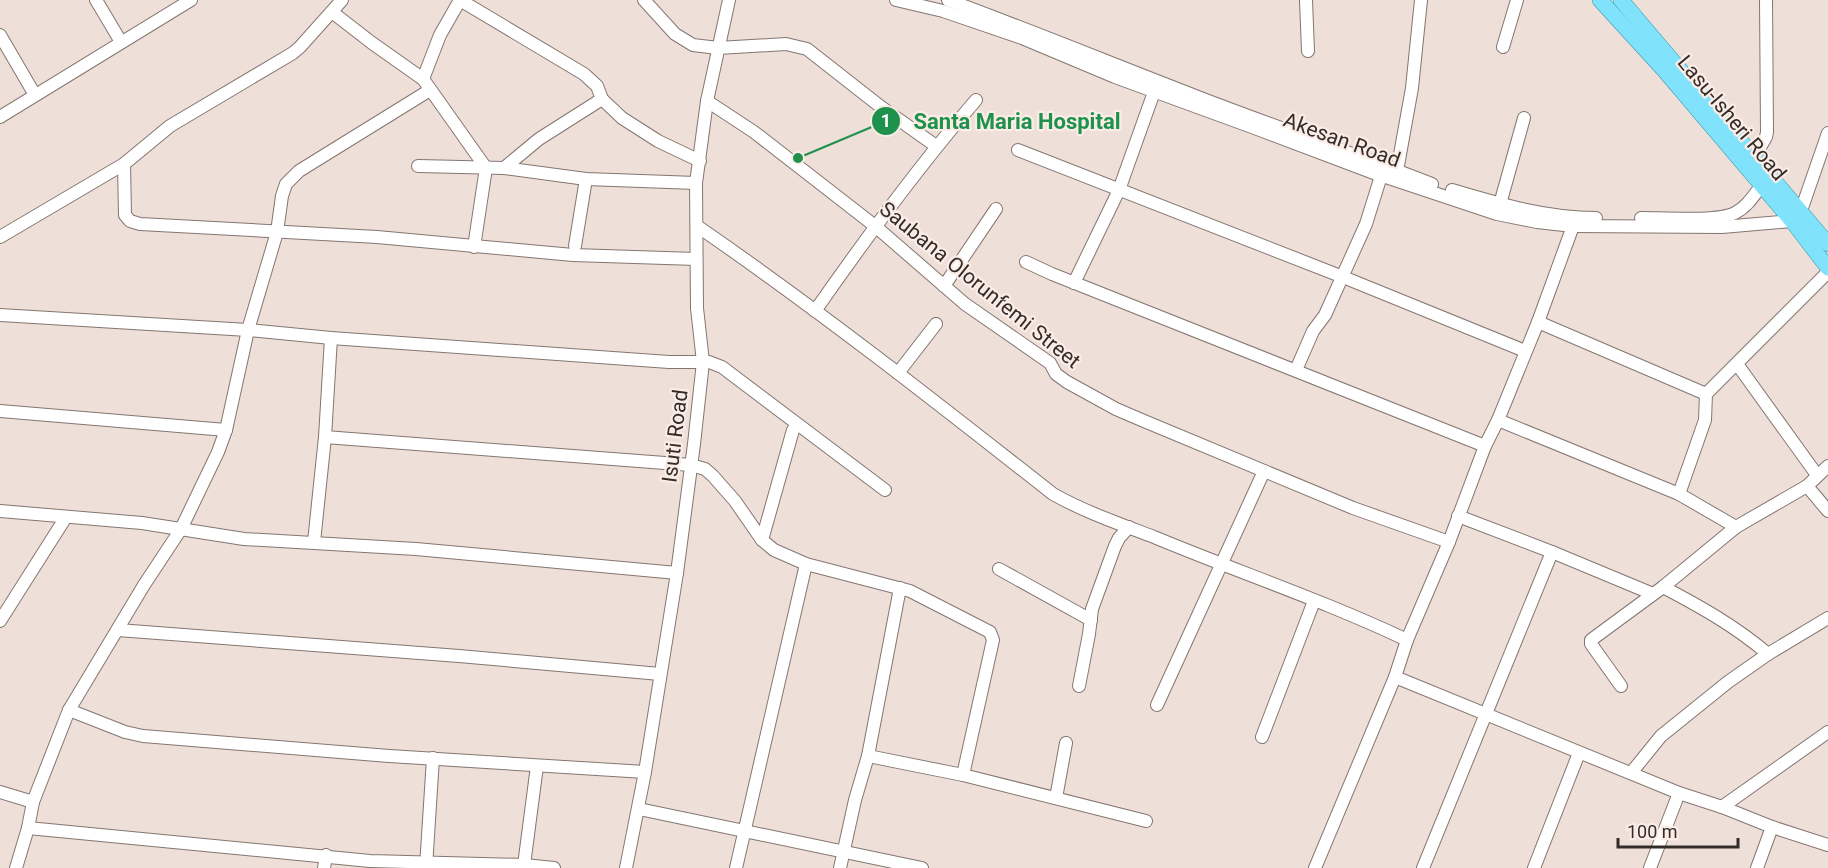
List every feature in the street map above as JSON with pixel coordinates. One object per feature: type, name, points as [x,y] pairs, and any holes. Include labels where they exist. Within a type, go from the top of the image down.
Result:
[{"type":"main road","name":"Lasu-Isheri Road","points":[[1600,0],[1664,70],[1761,186],[1796,215],[1810,223],[1828,244]]},
{"type":"main road","name":"Lasu-Isheri Road","points":[[1621,0],[1755,156],[1796,215],[1828,270]]},
{"type":"street","points":[[96,0],[121,42]]},
{"type":"street","points":[[0,117],[191,0]]},
{"type":"street","points":[[0,237],[124,164],[170,126],[293,53],[342,0]]},
{"type":"street","points":[[16,868],[33,802],[69,710],[144,585],[181,529],[218,452],[226,430],[248,330],[277,232],[286,184],[292,175],[426,84],[440,35],[460,0],[584,74],[597,86],[602,99],[639,130],[700,161]]},
{"type":"street","points":[[644,0],[675,34],[693,45],[718,48],[786,44],[807,49],[881,107],[936,146]]},
{"type":"street","name":"Akesan Road","points":[[896,0],[944,11],[1022,38],[1115,78],[1381,176],[1497,214],[1573,226],[1722,227],[1758,224],[1796,215]]},
{"type":"street","name":"Akesan Road","points":[[948,0],[1436,186],[1539,213],[1587,218],[1723,218],[1746,205],[1761,186]]},
{"type":"street","points":[[1306,0],[1308,51]]},
{"type":"street","points":[[1397,171],[1412,88],[1421,0]]},
{"type":"street","points":[[1503,47],[1517,0]]},
{"type":"street","points":[[1755,156],[1767,132],[1766,0]]},
{"type":"street","name":"Isuti Road","points":[[626,868],[639,809],[677,573],[704,362],[697,308],[696,183],[707,101],[728,2]]},
{"type":"street","points":[[332,12],[426,84],[486,168],[474,247]]},
{"type":"street","points":[[0,35],[35,95]]},
{"type":"street","points":[[1074,283],[1119,190],[1154,92]]},
{"type":"street","points":[[504,168],[539,139],[602,99]]},
{"type":"street","points":[[815,311],[875,226],[936,146],[976,100]]},
{"type":"street","name":"Saubana Olorunfemi Street","points":[[707,101],[754,132],[875,226],[965,304],[1050,363],[1056,374],[1067,382],[1125,413],[1353,508],[1449,542]]},
{"type":"street","points":[[1500,204],[1524,118]]},
{"type":"street","points":[[1796,215],[1803,206],[1828,133]]},
{"type":"street","points":[[1018,150],[1525,351]]},
{"type":"street","points":[[124,164],[125,215],[130,221],[140,224],[377,237],[573,255],[696,259]]},
{"type":"street","points":[[418,166],[504,168],[586,179],[696,183]]},
{"type":"street","points":[[1296,370],[1313,331],[1325,315],[1343,277],[1366,224],[1381,176]]},
{"type":"street","points":[[575,246],[586,179]]},
{"type":"street","points":[[1746,205],[1758,224]]},
{"type":"street","points":[[944,286],[996,209]]},
{"type":"street","points":[[1810,223],[1828,227]]},
{"type":"street","points":[[697,226],[748,261],[898,373],[1053,494],[1079,507],[1221,565],[1336,608],[1407,640]]},
{"type":"street","points":[[1315,868],[1395,677],[1407,640],[1449,542],[1485,446],[1538,322],[1573,226]]},
{"type":"street","points":[[1026,262],[1485,446]]},
{"type":"street","points":[[1679,494],[1705,420],[1706,394],[1828,270]]},
{"type":"street","points":[[0,315],[248,330],[669,362],[715,363],[885,490]]},
{"type":"street","points":[[1538,322],[1706,394]]},
{"type":"street","points":[[898,373],[936,324]]},
{"type":"street","points":[[314,542],[325,437],[331,338]]},
{"type":"street","points":[[1737,364],[1818,475]]},
{"type":"street","points":[[0,411],[226,430]]},
{"type":"street","points":[[1498,420],[1679,494],[1736,527]]},
{"type":"street","points":[[762,540],[793,430]]},
{"type":"street","points":[[325,437],[691,465],[705,470],[735,501],[762,540],[774,550],[806,564],[910,591],[990,632],[993,639],[963,775]]},
{"type":"street","points":[[1621,686],[1591,644],[1591,640],[1658,591],[1736,527],[1807,486],[1828,466]]},
{"type":"street","points":[[1157,705],[1264,471]]},
{"type":"street","points":[[1807,486],[1828,511]]},
{"type":"street","points":[[0,511],[142,524],[244,539],[416,549],[677,573]]},
{"type":"street","points":[[1458,516],[1658,591],[1721,618],[1768,654]]},
{"type":"street","points":[[0,621],[66,517]]},
{"type":"street","points":[[1079,686],[1092,609],[1115,546],[1129,527]]},
{"type":"street","points":[[1423,868],[1552,552]]},
{"type":"street","points":[[736,868],[806,564]]},
{"type":"street","points":[[999,569],[1091,620]]},
{"type":"street","points":[[840,868],[855,800],[868,756],[900,588]]},
{"type":"street","points":[[1262,737],[1314,601]]},
{"type":"street","points":[[1631,773],[1661,736],[1728,682],[1768,654],[1828,618]]},
{"type":"street","points":[[118,630],[436,654],[660,674]]},
{"type":"street","points":[[1395,677],[1679,794],[1828,845]]},
{"type":"street","points":[[69,710],[135,735],[389,756],[645,772]]},
{"type":"street","points":[[1722,807],[1828,732]]},
{"type":"street","points":[[1056,798],[1066,743]]},
{"type":"street","points":[[1534,868],[1579,753]]},
{"type":"street","points":[[868,756],[963,775],[1146,821]]},
{"type":"street","points":[[426,865],[433,758]]},
{"type":"street","points":[[524,865],[537,766]]},
{"type":"street","points":[[0,792],[33,802]]},
{"type":"street","points":[[1650,868],[1679,794]]},
{"type":"street","points":[[639,809],[922,868]]},
{"type":"street","points":[[1757,868],[1772,827]]},
{"type":"street","points":[[28,828],[325,862],[524,865],[554,868]]},
{"type":"place","name":"Santa Maria Hospital","points":[[798,158]]}]
